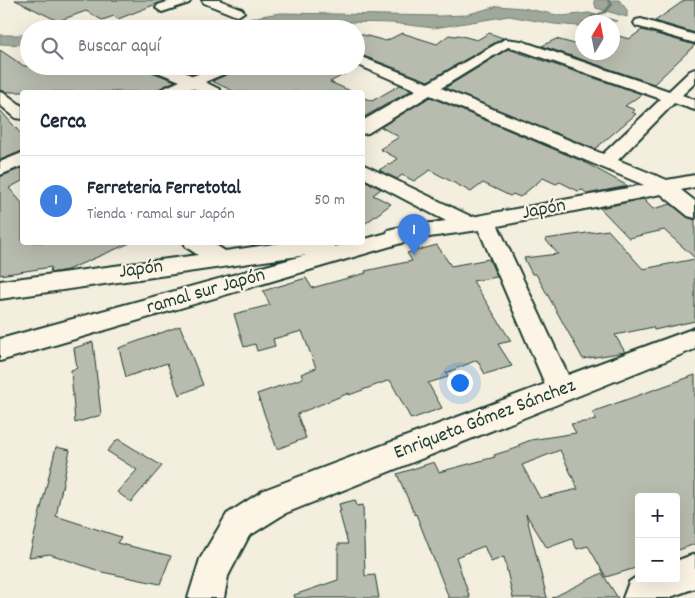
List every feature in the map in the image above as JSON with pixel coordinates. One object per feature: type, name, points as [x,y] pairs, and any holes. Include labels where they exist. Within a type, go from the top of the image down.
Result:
[{"type":"street","points":[[162,8],[185,0]]},
{"type":"street","points":[[208,0],[238,12]]},
{"type":"street","points":[[641,23],[695,39]]},
{"type":"street","points":[[365,127],[500,45],[516,44],[695,105]]},
{"type":"street","points":[[365,63],[664,186],[695,210]]},
{"type":"street","points":[[605,163],[695,74]]},
{"type":"street","points":[[176,75],[209,90]]},
{"type":"street","points":[[173,90],[209,75]]},
{"type":"street","points":[[0,96],[20,112]]},
{"type":"street","points":[[0,169],[20,160]]},
{"type":"street","points":[[365,171],[478,223],[562,390]]},
{"type":"street","name":"Japón","points":[[365,240],[478,223],[695,181]]},
{"type":"street","name":"ramal sur Japón","points":[[0,350],[412,233]]},
{"type":"street","points":[[199,245],[221,259]]},
{"type":"street","name":"Japón","points":[[0,290],[321,245]]},
{"type":"street","name":"Enriqueta Gómez Sánchez","points":[[206,598],[212,571],[238,525],[275,501],[695,338]]},
{"type":"street","points":[[680,576],[695,570]]},
{"type":"street","points":[[641,598],[641,594],[652,586],[661,583]]},
{"type":"shaded area","points":[[594,0],[619,0],[627,10],[627,17],[596,8]]},
{"type":"shaded area","points":[[498,6],[523,8],[562,16],[589,13],[596,15],[575,15],[575,26],[509,16],[434,28],[392,23],[365,22],[365,20],[245,20],[281,13],[465,15]]},
{"type":"shaded area","points":[[0,35],[20,35],[20,45],[0,44]]},
{"type":"building","points":[[15,0],[164,0],[118,19],[114,16],[102,20],[86,11],[56,20]]},
{"type":"building","points":[[685,0],[695,0],[695,33],[655,21]]},
{"type":"building","points":[[642,30],[695,45],[654,84],[583,60],[620,60],[620,36],[629,39]]},
{"type":"building","points":[[402,33],[437,44],[449,35],[458,35],[477,40],[489,33],[503,38],[428,81],[365,56],[365,35],[386,41]]},
{"type":"building","points":[[556,39],[575,44],[575,57],[542,46]]},
{"type":"building","points":[[508,49],[642,94],[625,106],[635,110],[632,112],[636,114],[595,149],[445,88]]},
{"type":"building","points":[[0,50],[20,63],[20,75],[159,75],[175,81],[156,90],[20,90],[20,92],[7,92],[0,90]]},
{"type":"building","points":[[226,75],[343,75],[330,82],[348,90],[231,90],[212,81]]},
{"type":"building","points":[[400,85],[412,90],[365,116],[365,98],[372,101]]},
{"type":"building","points":[[430,97],[582,161],[628,186],[587,194],[583,190],[578,191],[560,182],[556,184],[543,178],[520,197],[513,194],[510,196],[483,183],[471,192],[430,170],[414,181],[402,175],[397,179],[379,170],[398,159],[380,149],[399,137],[381,127]]},
{"type":"building","points":[[0,110],[20,133],[20,152],[0,160]]},
{"type":"building","points":[[20,169],[20,182],[9,188],[20,201],[20,245],[125,245],[67,270],[50,273],[51,267],[0,275],[0,177]]},
{"type":"building","points":[[365,181],[381,189],[373,195],[391,204],[365,224]]},
{"type":"building","points":[[643,199],[653,209],[671,204],[687,217],[695,220],[695,258],[664,230],[629,238],[600,208]]},
{"type":"building","points":[[608,230],[643,269],[695,259],[695,321],[654,330],[653,327],[615,335],[625,352],[583,359],[536,274],[532,274],[524,258],[558,254],[545,239]]},
{"type":"building","points":[[437,245],[451,266],[489,259],[497,277],[473,281],[511,341],[498,344],[512,366],[485,374],[477,360],[446,373],[448,377],[428,383],[442,408],[411,419],[390,380],[349,395],[349,393],[297,414],[306,438],[277,449],[257,394],[303,378],[301,374],[316,368],[302,331],[273,339],[275,346],[257,351],[255,344],[244,347],[234,314],[270,305],[263,291],[306,278],[312,288],[366,273],[365,271],[412,261],[407,253]]},
{"type":"building","points":[[180,326],[203,385],[179,395],[167,363],[126,377],[119,348]]},
{"type":"building","points":[[93,342],[101,415],[75,423],[71,370],[77,368],[74,348]]},
{"type":"building","points":[[695,375],[695,544],[680,550],[680,493],[635,493],[635,568],[606,577],[588,546],[577,549],[572,539],[547,548],[526,514],[547,598],[513,598],[504,557],[491,562],[484,546],[456,557],[470,598],[449,598],[416,514],[397,474],[434,462],[439,472],[495,457],[494,455],[520,447],[518,445],[531,440],[576,433],[571,424],[597,420],[592,412]],"holes":[[[560,450],[578,489],[540,498],[522,465]]]},
{"type":"building","points":[[118,439],[162,466],[131,502],[117,492],[137,470],[107,451]]},
{"type":"building","points":[[56,447],[70,450],[56,516],[121,537],[117,543],[171,556],[160,584],[102,572],[50,554],[29,557]]},
{"type":"building","points":[[355,500],[357,506],[363,505],[365,576],[375,575],[379,598],[295,598],[294,595],[338,580],[338,544],[348,544],[339,511],[341,511],[339,504]]},
{"type":"building","points":[[602,573],[618,598],[552,598]]},
{"type":"waterway","points":[[597,15],[605,12],[612,4],[608,0]]},
{"type":"place","name":"Ferreteria Ferretotal","points":[[414,255]]}]
